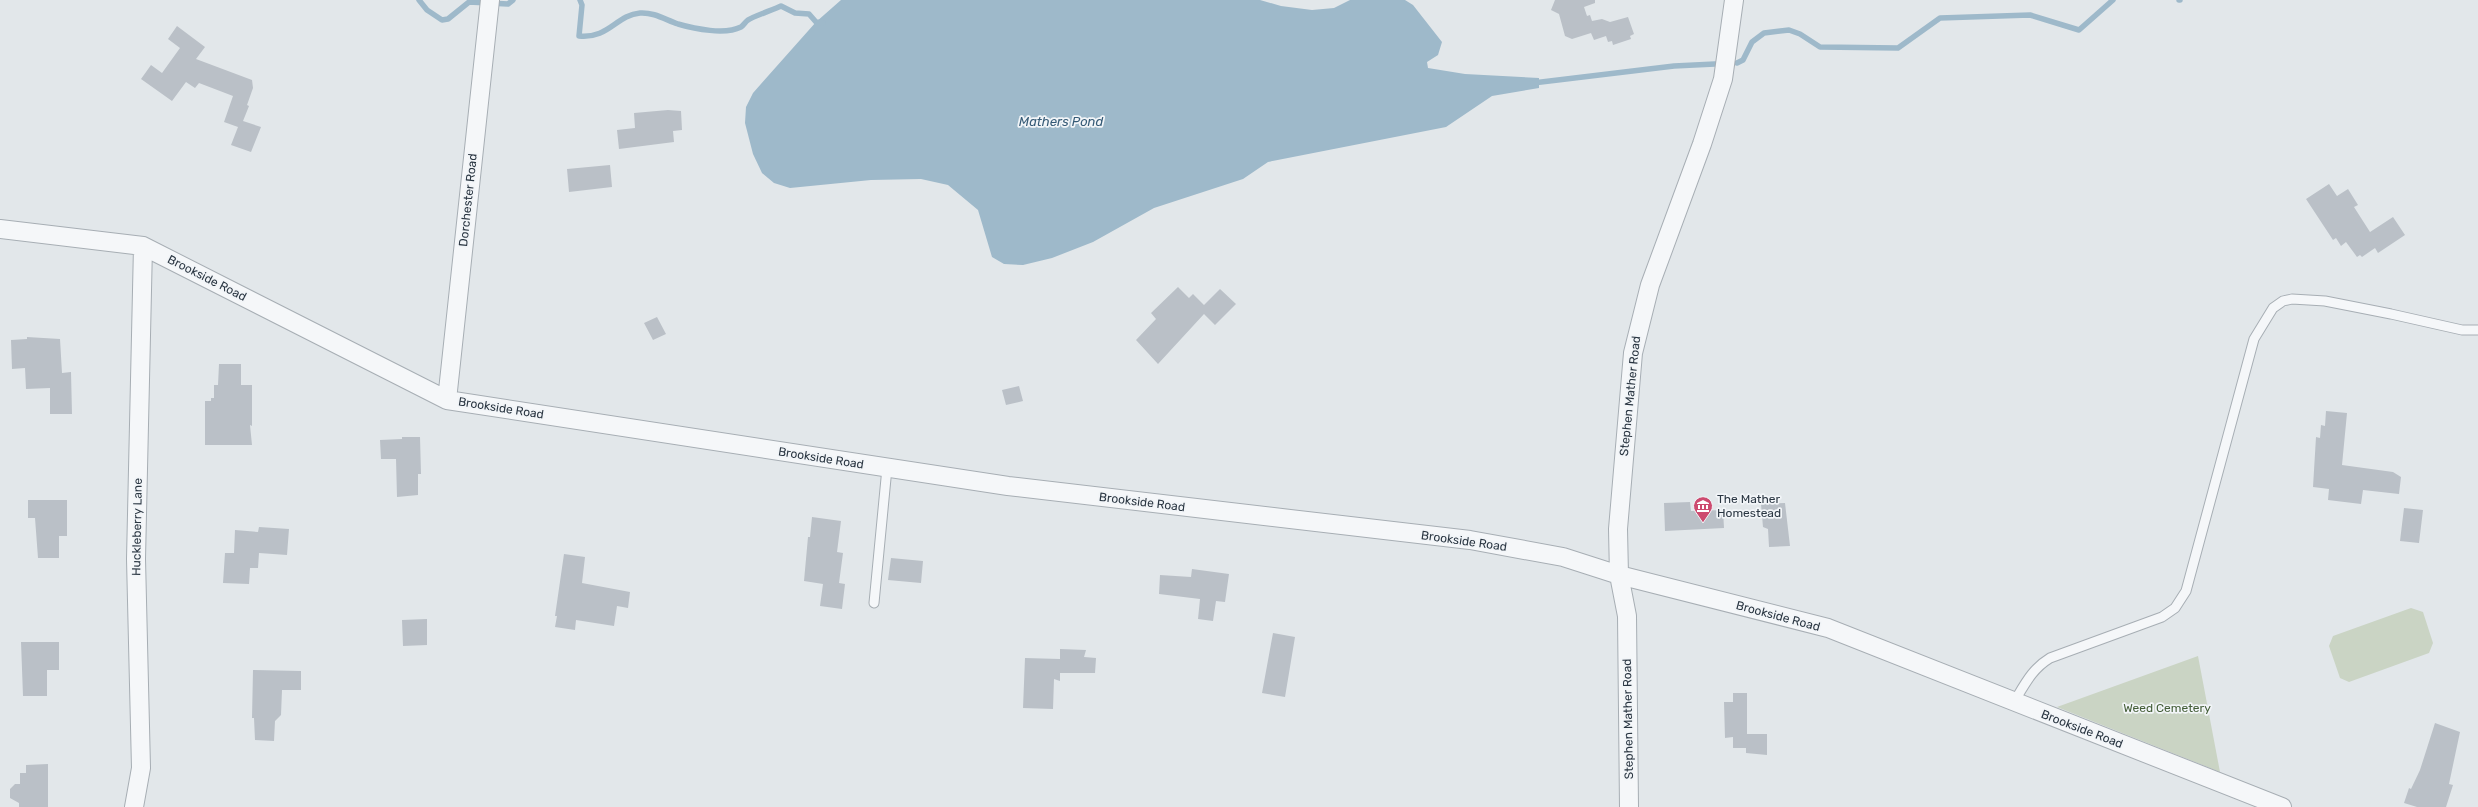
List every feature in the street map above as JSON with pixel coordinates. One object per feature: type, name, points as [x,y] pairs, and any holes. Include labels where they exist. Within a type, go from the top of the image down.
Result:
[{"type":"street","name":"Stephen Mather Road","points":[[1629,807],[1626,616],[1619,575],[1618,529],[1636,336],[1650,285],[1716,104],[1728,54],[1734,0]]},
{"type":"street","name":"Dorchester Road","points":[[446,400],[489,7]]},
{"type":"street","name":"Brookside Road","points":[[0,229],[142,246],[446,400],[1015,487],[1470,540],[1563,557],[1619,575],[1828,628],[2282,807]]},
{"type":"street","name":"Huckleberry Lane","points":[[134,807],[142,768],[136,559],[142,246]]},
{"type":"lane","points":[[2014,702],[2025,682],[2041,663],[2162,617],[2175,608],[2186,591],[2254,339],[2273,308],[2283,301],[2308,298],[2391,314],[2462,330],[2478,330]]},
{"type":"lane","points":[[874,603],[887,468]]},
{"type":"green space","points":[[2411,608],[2423,612],[2433,643],[2429,653],[2349,682],[2340,678],[2329,646],[2333,636]]},
{"type":"green space","name":"Weed Cemetery","points":[[2198,656],[2220,772],[2057,707]]},
{"type":"water","name":"Mathers Pond","points":[[841,0],[1260,0],[1281,6],[1312,10],[1334,8],[1350,0],[1405,0],[1413,5],[1442,42],[1438,55],[1427,62],[1428,68],[1465,74],[1539,78],[1539,88],[1492,96],[1446,127],[1268,162],[1243,179],[1154,208],[1093,242],[1052,258],[1023,265],[1004,264],[992,257],[978,210],[948,185],[921,179],[871,180],[790,188],[774,183],[762,173],[753,154],[745,123],[746,107],[753,93],[816,22]]},
{"type":"building","points":[[1555,0],[1595,0],[1595,3],[1584,7],[1587,16],[1590,15],[1592,21],[1602,19],[1610,22],[1628,17],[1634,34],[1630,36],[1631,39],[1613,45],[1612,41],[1608,42],[1606,36],[1594,40],[1591,33],[1572,39],[1565,36],[1559,14],[1551,10]]},
{"type":"building","points":[[177,26],[205,47],[196,59],[252,80],[253,88],[247,105],[249,106],[243,121],[261,127],[251,152],[231,145],[238,127],[224,122],[233,96],[199,83],[195,88],[186,82],[172,101],[141,79],[151,65],[162,73],[180,48],[168,39]]},
{"type":"building","points":[[668,110],[681,111],[682,130],[673,131],[674,142],[619,149],[617,130],[635,128],[634,113]]},
{"type":"building","points":[[610,165],[612,187],[569,192],[567,169]]},
{"type":"building","points":[[2329,184],[2337,196],[2348,189],[2358,205],[2354,207],[2370,232],[2393,217],[2405,235],[2378,253],[2375,248],[2362,257],[2360,255],[2357,257],[2346,242],[2341,246],[2336,238],[2333,240],[2306,199]]},
{"type":"building","points":[[1178,287],[1189,298],[1193,294],[1204,305],[1220,289],[1236,304],[1215,325],[1204,314],[1158,364],[1136,340],[1156,319],[1151,313]]},
{"type":"building","points":[[657,317],[666,334],[653,340],[644,323]]},
{"type":"building","points":[[27,337],[60,339],[62,373],[71,372],[72,414],[50,414],[50,388],[26,389],[25,368],[12,369],[11,340],[27,339]]},
{"type":"building","points":[[219,364],[241,364],[241,385],[252,385],[252,426],[250,425],[252,445],[205,445],[205,401],[211,401],[211,398],[214,398],[214,385],[218,385]]},
{"type":"building","points":[[1019,386],[1023,401],[1006,405],[1002,390]]},
{"type":"building","points":[[2326,411],[2347,413],[2342,465],[2393,472],[2401,477],[2399,494],[2363,490],[2361,504],[2328,500],[2329,489],[2313,487],[2316,437],[2320,438],[2321,425],[2325,426]]},
{"type":"building","points":[[402,437],[420,437],[421,474],[418,474],[418,495],[397,497],[396,459],[381,459],[380,440],[402,439]]},
{"type":"building","points":[[28,500],[67,500],[67,536],[59,536],[59,558],[38,558],[35,518],[28,518]]},
{"type":"building","points":[[1690,502],[1691,511],[1723,510],[1724,528],[1665,531],[1664,503]]},
{"type":"building","points":[[1785,503],[1790,546],[1769,547],[1768,529],[1763,527],[1761,504]]},
{"type":"building","points":[[2404,508],[2423,510],[2419,543],[2400,541]]},
{"type":"building","points":[[812,517],[841,521],[837,552],[843,553],[839,583],[845,584],[842,609],[820,606],[823,584],[804,581],[808,537],[810,537]]},
{"type":"building","points":[[259,527],[289,529],[287,555],[259,553],[258,568],[250,568],[249,584],[223,583],[225,553],[234,553],[235,530],[258,532]]},
{"type":"building","points":[[564,554],[585,557],[582,583],[630,592],[628,608],[617,606],[614,626],[576,620],[575,630],[555,627],[557,616],[555,616]]},
{"type":"building","points":[[891,558],[923,561],[921,583],[888,580]]},
{"type":"building","points":[[1192,569],[1229,574],[1225,602],[1216,601],[1213,621],[1198,619],[1200,599],[1159,594],[1160,575],[1191,577]]},
{"type":"building","points":[[427,619],[427,645],[403,646],[402,620]]},
{"type":"building","points":[[1273,633],[1295,637],[1285,697],[1262,693]]},
{"type":"building","points":[[21,642],[59,642],[59,670],[47,670],[47,696],[23,696]]},
{"type":"building","points":[[1060,649],[1086,650],[1084,657],[1096,658],[1095,673],[1060,673],[1060,681],[1054,679],[1053,709],[1023,708],[1025,658],[1060,659]]},
{"type":"building","points":[[253,670],[301,671],[301,690],[282,690],[281,715],[275,721],[274,741],[255,740],[254,718],[252,718]]},
{"type":"building","points":[[1733,693],[1747,693],[1747,734],[1767,734],[1767,755],[1746,753],[1746,748],[1733,748],[1733,737],[1725,738],[1724,702],[1733,702]]},
{"type":"building","points":[[2435,723],[2460,732],[2449,784],[2453,785],[2446,807],[2417,807],[2404,803],[2409,788],[2411,789],[2420,770]]},
{"type":"building","points":[[48,764],[48,807],[19,807],[19,803],[10,798],[10,789],[15,784],[20,784],[20,773],[26,773],[26,765]]},
{"type":"waterway","points":[[419,0],[427,10],[442,20],[448,19],[469,2],[508,4],[513,0]]},
{"type":"waterway","points":[[580,0],[582,5],[579,36],[598,34],[625,18],[640,13],[655,15],[693,28],[727,31],[741,27],[750,19],[781,6],[795,13],[809,14],[816,22],[823,23]]},
{"type":"waterway","points":[[1737,63],[1743,60],[1752,42],[1764,33],[1789,30],[1800,34],[1820,47],[1898,48],[1940,18],[2030,15],[2079,30],[2113,0]]},
{"type":"waterway","points":[[1533,83],[1674,66],[1715,64]]},
{"type":"place","name":"The Mather Homestead","points":[[1703,523]]}]
